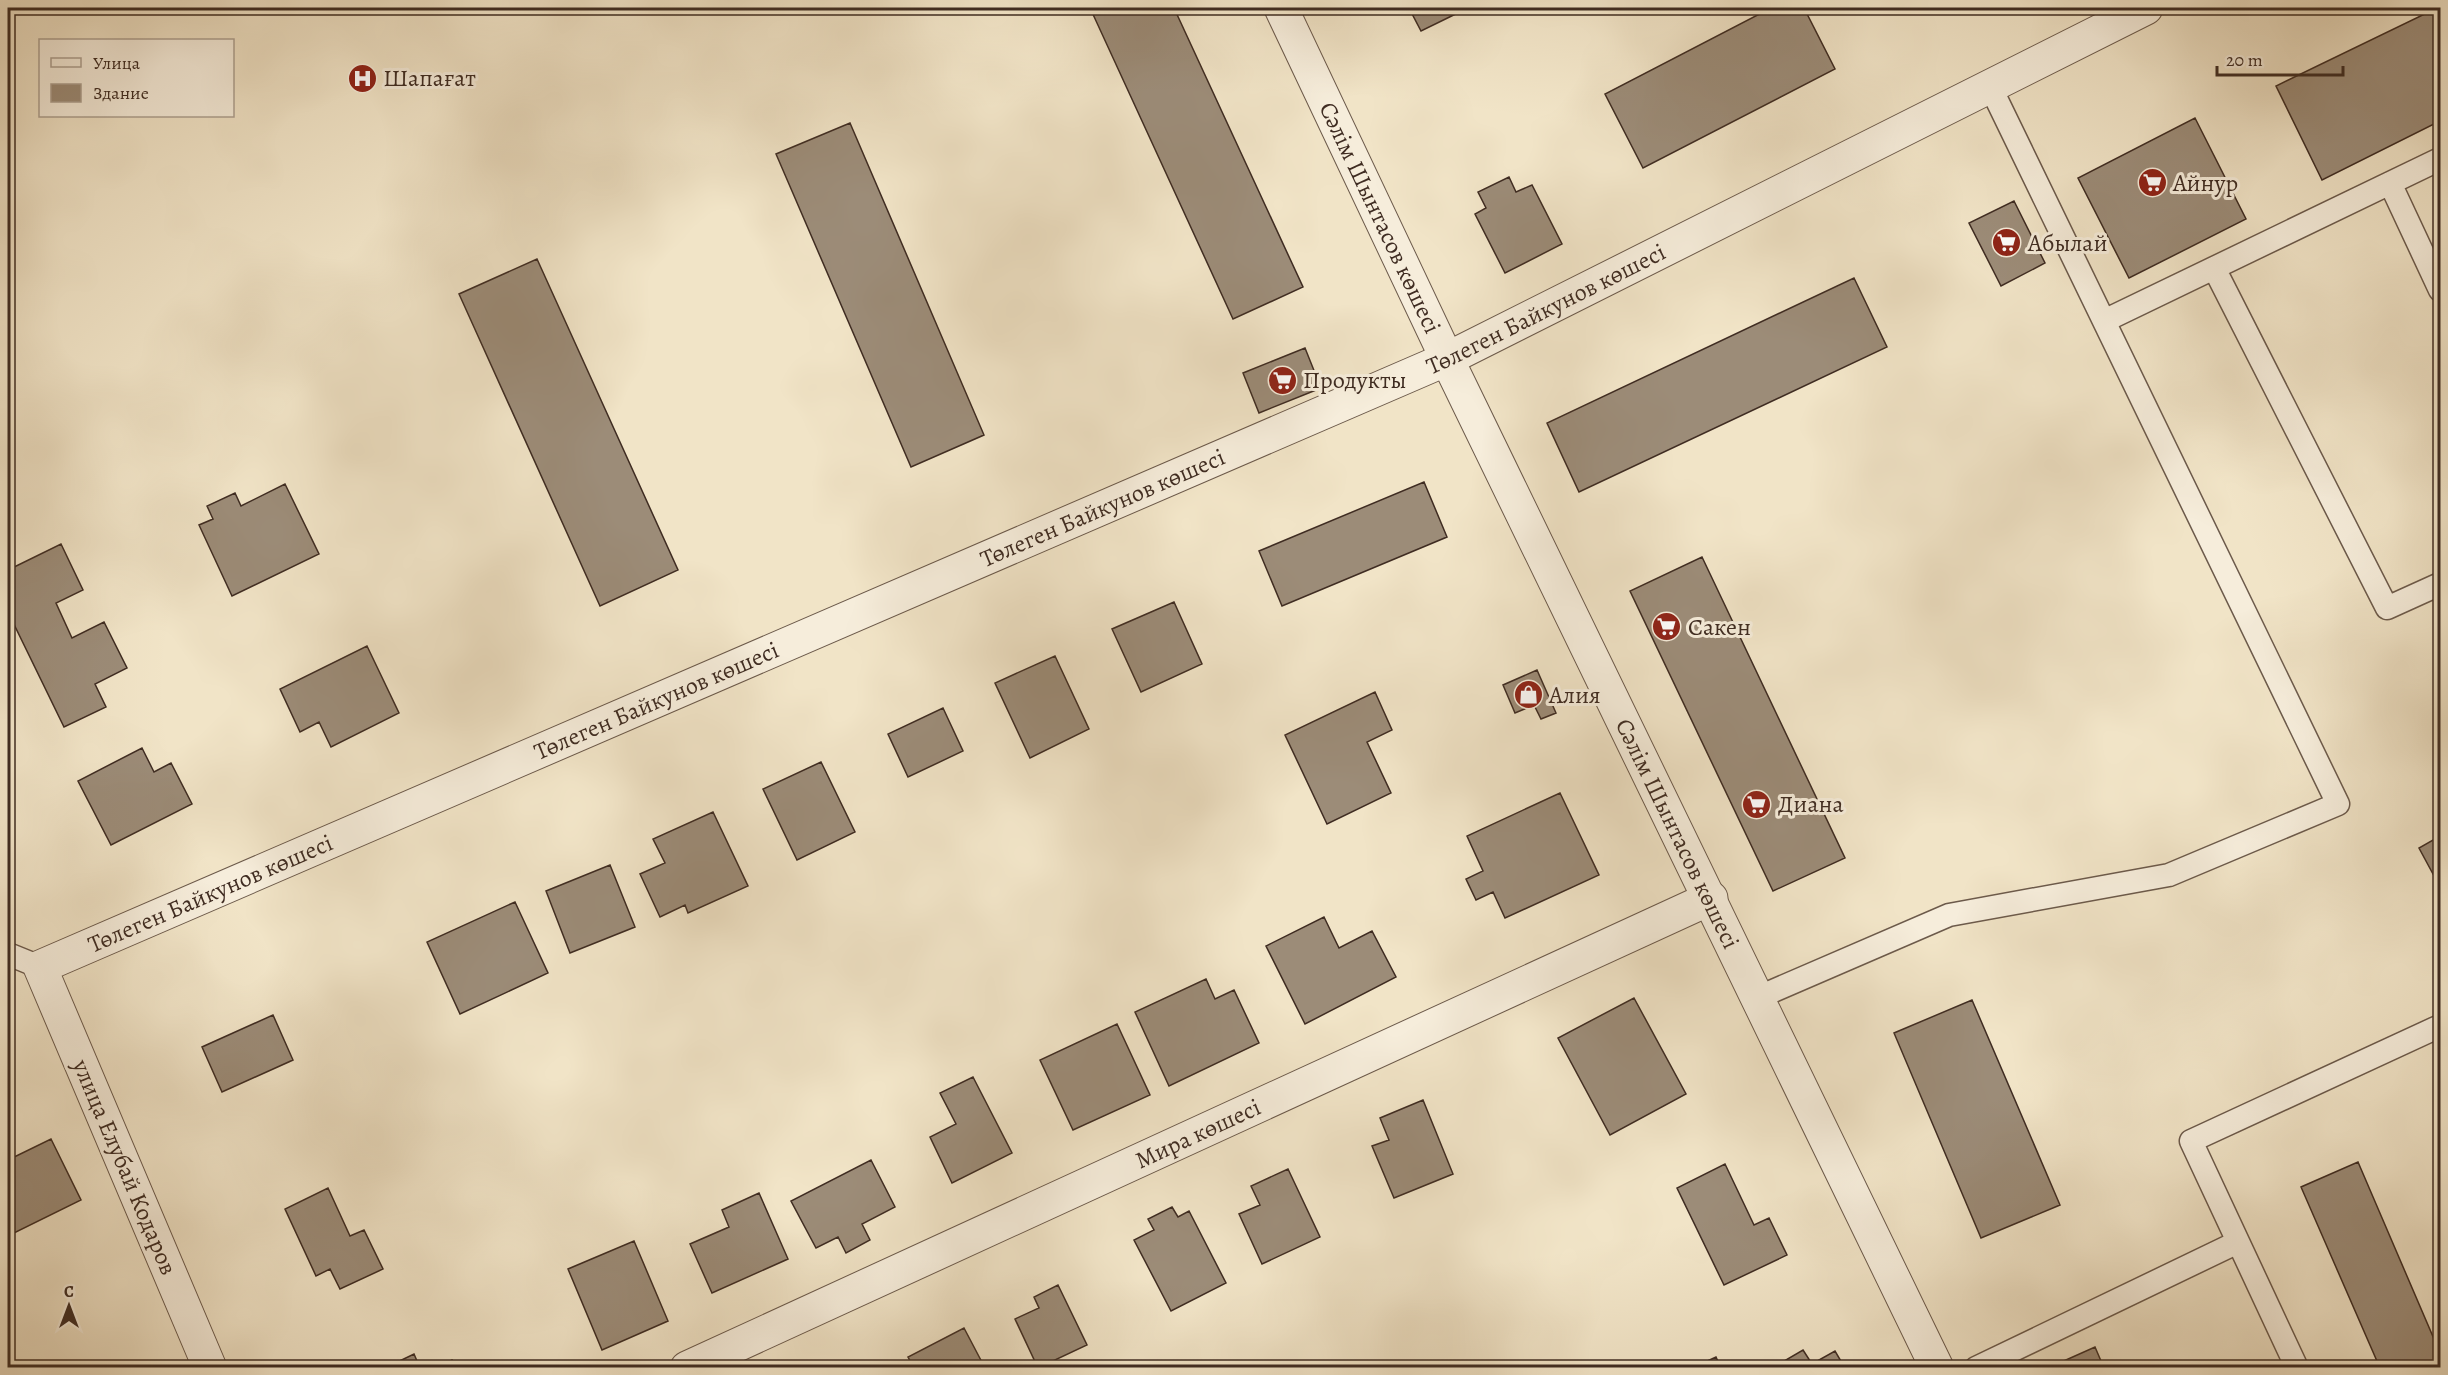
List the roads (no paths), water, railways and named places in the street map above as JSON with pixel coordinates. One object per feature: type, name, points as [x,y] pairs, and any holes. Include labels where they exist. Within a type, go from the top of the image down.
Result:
[{"type":"street","name":"Сәлім Шынтасов көшесі","points":[[1281,8],[1447,359],[1711,898],[1937,1368]]},
{"type":"street","name":"Төлеген Байкунов көшесі","points":[[40,967],[1447,359],[2146,8]]},
{"type":"street","name":"Мира көшесі","points":[[687,1368],[1711,898]]},
{"type":"street","name":"улица Елубай Кодаров","points":[[40,967],[210,1368]]},
{"type":"lane","points":[[1759,997],[1949,915],[2169,875],[2338,804],[1990,86]]},
{"type":"lane","points":[[2104,321],[2440,159]]},
{"type":"lane","points":[[2390,183],[2440,290]]},
{"type":"lane","points":[[2214,268],[2387,608],[2440,584]]},
{"type":"lane","points":[[8,954],[40,967]]},
{"type":"lane","points":[[2297,1368],[2192,1141],[2440,1026]]},
{"type":"lane","points":[[1976,1368],[2238,1242]]},
{"type":"place","name":"Шапағат","points":[[362,78]]},
{"type":"place","name":"Айнур","points":[[2152,183]]},
{"type":"place","name":"Абылай","points":[[2007,243]]},
{"type":"place","name":"Продукты","points":[[1282,380]]},
{"type":"place","name":"Сакен","points":[[1667,627]]},
{"type":"place","name":"Алия","points":[[1528,695]]},
{"type":"place","name":"Диана","points":[[1757,804]]}]
